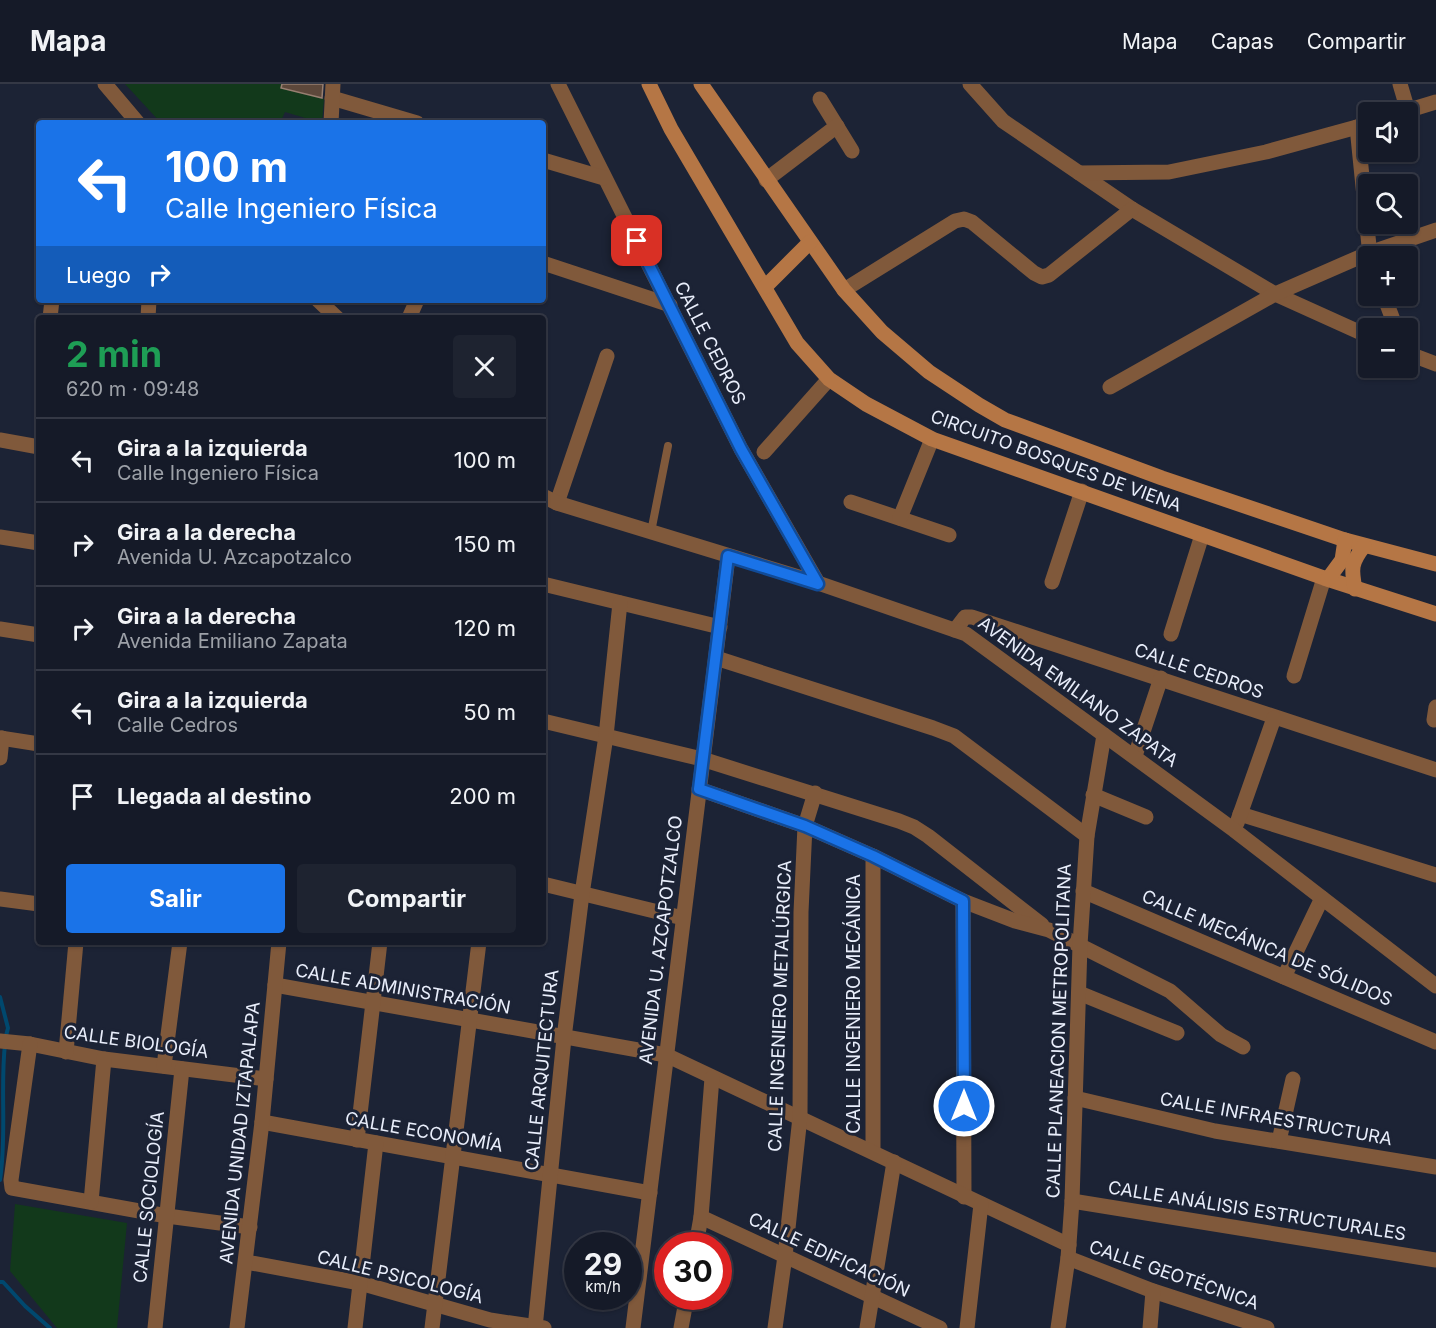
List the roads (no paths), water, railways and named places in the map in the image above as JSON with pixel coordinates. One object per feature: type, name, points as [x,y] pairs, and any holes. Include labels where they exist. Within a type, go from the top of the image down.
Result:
[{"type":"main road","name":"CIRCUITO BOSQUES DE VIENA","points":[[649,84],[671,129],[797,343],[829,379],[866,404],[932,439],[1326,579],[1436,614]]},
{"type":"main road","name":"CIRCUITO BOSQUES DE VIENA","points":[[701,84],[844,290],[882,332],[929,372],[979,405],[1005,420],[1162,478],[1364,546],[1436,564]]},
{"type":"main road","points":[[765,287],[810,242]]},
{"type":"main road","points":[[1326,579],[1342,560],[1345,540]]},
{"type":"main road","points":[[1356,589],[1352,572],[1353,564],[1364,546]]},
{"type":"street","points":[[105,84],[135,120]]},
{"type":"street","name":"CALLE CEDROS","points":[[558,84],[741,449],[818,584]]},
{"type":"street","points":[[970,84],[1003,121],[1132,209],[1275,294],[1358,331]]},
{"type":"street","points":[[1400,84],[1404,102]]},
{"type":"street","points":[[331,120],[332,91],[409,120]]},
{"type":"street","points":[[820,99],[852,151]]},
{"type":"street","points":[[1418,108],[1436,102]]},
{"type":"street","points":[[766,180],[837,126]]},
{"type":"street","points":[[1079,173],[1169,172],[1266,152],[1358,127]]},
{"type":"street","points":[[546,161],[604,178]]},
{"type":"street","points":[[1365,162],[1370,246]]},
{"type":"street","points":[[844,290],[955,222],[964,219],[972,222],[1042,277],[1049,275],[1132,209]]},
{"type":"street","points":[[1394,246],[1436,230]]},
{"type":"street","points":[[1110,387],[1275,294],[1358,260]]},
{"type":"street","points":[[546,264],[669,304]]},
{"type":"street","points":[[557,503],[608,356]]},
{"type":"street","points":[[1418,357],[1436,364]]},
{"type":"street","points":[[764,452],[829,379]]},
{"type":"street","points":[[900,518],[932,439]]},
{"type":"street","points":[[0,440],[36,445]]},
{"type":"street","points":[[1052,582],[1082,491]]},
{"type":"street","name":"AVENIDA EMILIANO ZAPATA","points":[[546,498],[557,503],[818,584],[966,634],[1234,830],[1436,986]]},
{"type":"street","points":[[850,502],[949,535]]},
{"type":"street","points":[[1171,634],[1202,535]]},
{"type":"street","points":[[0,537],[36,543]]},
{"type":"street","name":"AVENIDA U. AZCAPOTZALCO","points":[[633,1328],[728,556]]},
{"type":"street","points":[[1293,676],[1326,579]]},
{"type":"street","points":[[546,585],[720,627]]},
{"type":"street","name":"CALLE ARQUITECTURA","points":[[538,1328],[564,1038],[582,894],[606,736],[620,603]]},
{"type":"street","name":"CALLE CEDROS","points":[[955,630],[965,617],[972,617],[1436,770]]},
{"type":"street","points":[[0,629],[36,635]]},
{"type":"street","points":[[716,658],[954,736],[1087,836]]},
{"type":"street","points":[[1135,756],[1161,678]]},
{"type":"street","points":[[1234,830],[1274,718]]},
{"type":"street","points":[[546,721],[702,759],[815,793],[914,827],[1049,930]]},
{"type":"street","name":"CALLE PLANEACION METROPOLITANA","points":[[1058,1328],[1072,1201],[1080,945],[1087,836],[1104,735]]},
{"type":"street","points":[[0,758],[1,738],[36,744]]},
{"type":"street","points":[[699,789],[805,826],[873,856],[963,901],[1015,921],[1049,930],[1170,991],[1221,1035],[1243,1047]]},
{"type":"street","name":"CALLE INGENIERO METALÚRGICA","points":[[775,1328],[800,1117],[801,912],[805,826],[815,793]]},
{"type":"street","points":[[1093,795],[1146,817]]},
{"type":"street","points":[[1240,814],[1436,875]]},
{"type":"street","name":"CALLE INGENIERO MECÁNICA","points":[[873,856],[873,1152]]},
{"type":"street","points":[[546,885],[683,918]]},
{"type":"street","name":"CALLE MECÁNICA DE SÓLIDOS","points":[[1083,891],[1436,1042]]},
{"type":"street","points":[[1284,977],[1322,898]]},
{"type":"street","points":[[0,899],[36,904]]},
{"type":"street","points":[[963,901],[964,1197]]},
{"type":"street","points":[[66,1052],[76,945]]},
{"type":"street","points":[[164,1066],[180,945]]},
{"type":"street","name":"AVENIDA UNIDAD IZTAPALAPA","points":[[237,1328],[262,1122],[279,945]]},
{"type":"street","points":[[357,1140],[380,945]]},
{"type":"street","points":[[432,1328],[479,945]]},
{"type":"street","name":"CALLE ADMINISTRACIÓN","points":[[275,986],[666,1055],[873,1152]]},
{"type":"street","points":[[1079,993],[1177,1033]]},
{"type":"street","name":"CALLE BIOLOGÍA","points":[[7,1041],[104,1059],[266,1079]]},
{"type":"street","points":[[30,1044],[11,1180],[12,1188],[167,1216],[250,1227]]},
{"type":"street","points":[[90,1202],[104,1059]]},
{"type":"street","name":"CALLE SOCIOLOGÍA","points":[[155,1328],[182,1069]]},
{"type":"street","points":[[698,1232],[712,1078]]},
{"type":"street","points":[[1279,1141],[1293,1079]]},
{"type":"street","name":"CALLE INFRAESTRUCTURA","points":[[1076,1098],[1215,1131],[1436,1167]]},
{"type":"street","name":"CALLE ECONOMÍA","points":[[262,1122],[650,1193]]},
{"type":"street","points":[[355,1328],[376,1143]]},
{"type":"street","name":"CALLE GEOTÉCNICA","points":[[873,1152],[981,1204],[1068,1252],[1153,1291],[1247,1325],[1267,1328]]},
{"type":"street","points":[[867,1328],[894,1162]]},
{"type":"street","name":"CALLE ANÁLISIS ESTRUCTURALES","points":[[1072,1201],[1436,1260]]},
{"type":"street","points":[[967,1328],[981,1204]]},
{"type":"street","name":"CALLE EDIFICACIÓN","points":[[701,1217],[940,1328]]},
{"type":"street","name":"CALLE PSICOLOGÍA","points":[[246,1262],[360,1283],[490,1320],[538,1328]]},
{"type":"street","points":[[1150,1328],[1153,1291]]},
{"type":"street","points":[[681,1328],[684,1310]]},
{"type":"lane","points":[[651,532],[668,446]]},
{"type":"waterway","points":[[0,997],[8,1028],[6,1036]]},
{"type":"waterway","points":[[0,1180],[5,1044]]},
{"type":"waterway","points":[[0,1282],[3,1282],[50,1328]]}]
